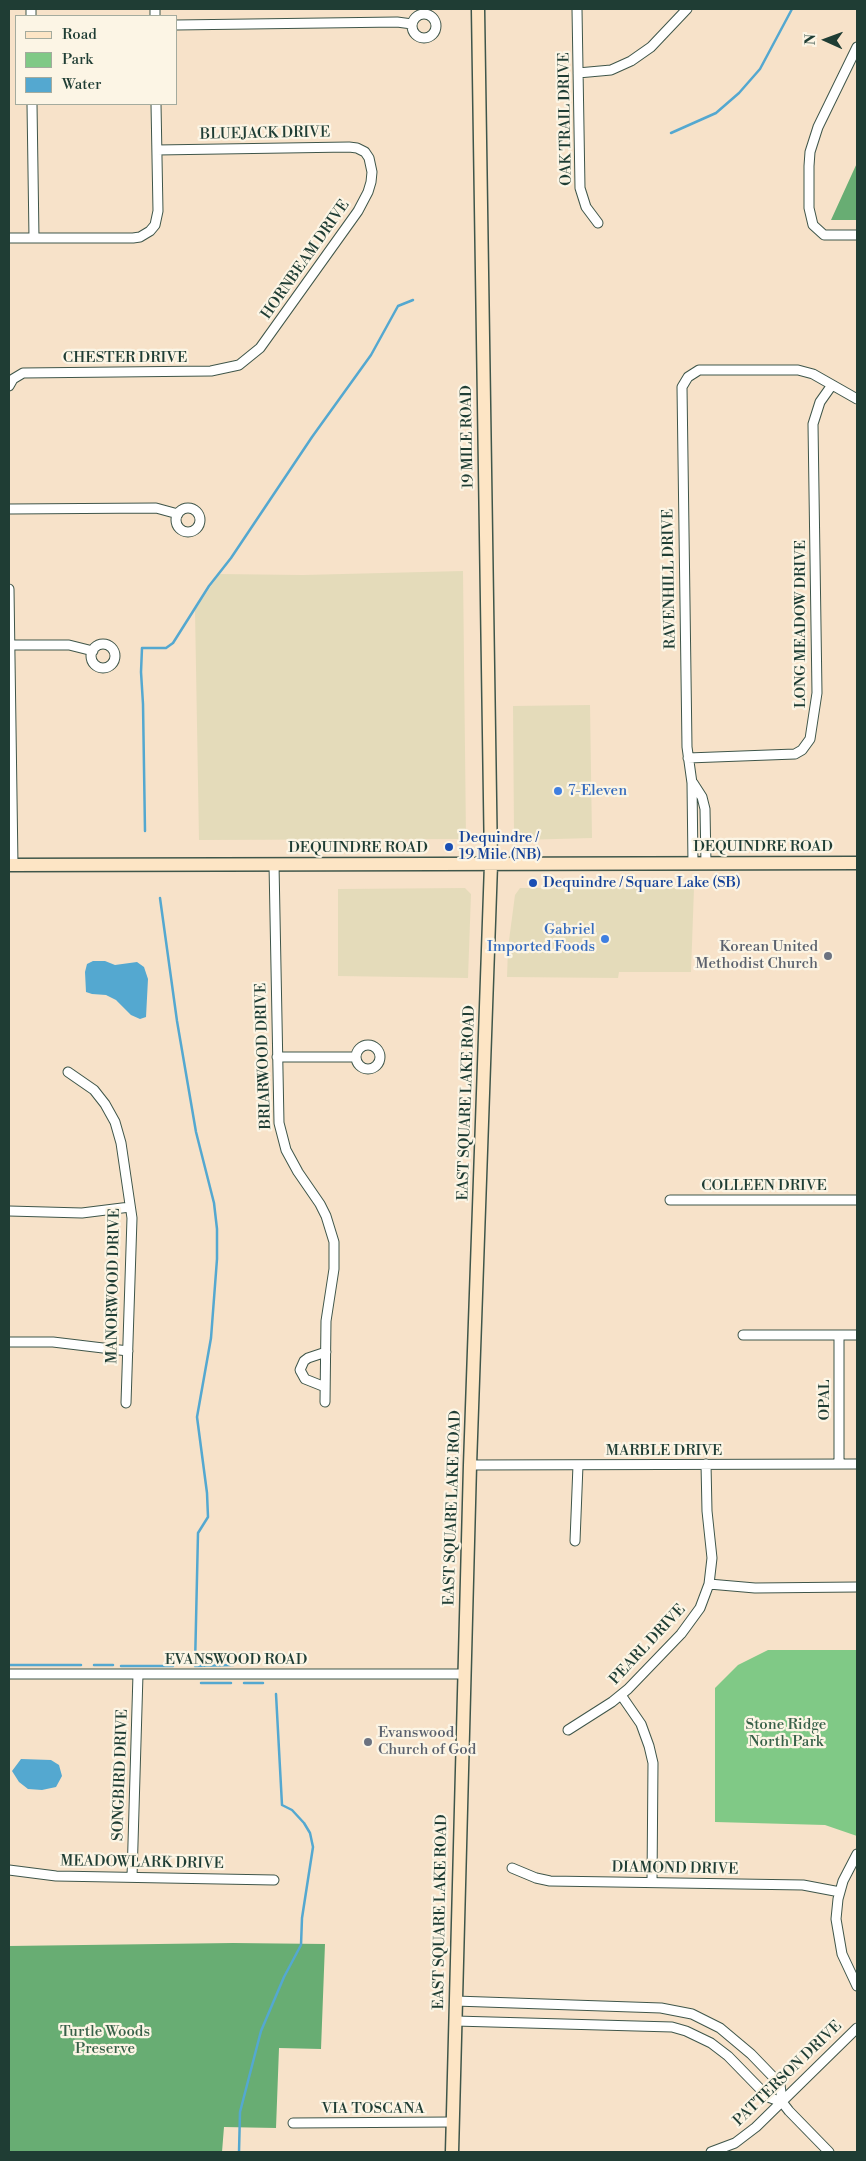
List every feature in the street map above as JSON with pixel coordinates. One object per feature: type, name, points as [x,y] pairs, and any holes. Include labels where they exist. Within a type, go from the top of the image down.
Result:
[{"type":"main road","name":"19 MILE ROAD","points":[[478,9],[491,864]]},
{"type":"main road","name":"DEQUINDRE ROAD","points":[[11,865],[857,863]]},
{"type":"main road","name":"EAST SQUARE LAKE ROAD","points":[[452,2152],[470,1465],[491,864]]},
{"type":"street","name":"OAK TRAIL DRIVE","points":[[577,9],[580,188],[586,207],[598,223]]},
{"type":"street","points":[[578,73],[611,70],[631,62],[650,47],[687,9]]},
{"type":"street","points":[[178,26],[397,22],[412,24]]},
{"type":"street","points":[[857,46],[813,139],[809,166],[809,208],[813,225],[817,231],[824,234],[857,235]]},
{"type":"street","points":[[32,105],[34,238]]},
{"type":"street","points":[[9,238],[133,238],[140,237],[150,231],[155,225],[158,212],[156,105]]},
{"type":"street","name":"BLUEJACK DRIVE","points":[[157,150],[348,147],[357,148],[369,158]]},
{"type":"street","name":"HORNBEAM DRIVE","points":[[239,365],[260,348],[364,201],[372,172],[369,158]]},
{"type":"street","name":"CHESTER DRIVE","points":[[11,383],[17,375],[29,372],[211,371],[239,365]]},
{"type":"street","name":"RAVENHILL DRIVE","points":[[700,864],[705,809],[702,798],[692,783],[688,758],[681,394],[684,381],[699,370],[798,370],[813,374],[832,384]]},
{"type":"street","points":[[832,384],[857,399]]},
{"type":"street","name":"LONG MEADOW DRIVE","points":[[688,758],[795,754],[802,750],[810,739],[817,693],[813,424],[820,402],[832,384]]},
{"type":"street","points":[[9,509],[156,508],[178,514]]},
{"type":"street","points":[[9,589],[11,865]]},
{"type":"street","points":[[10,645],[69,645],[93,651]]},
{"type":"street","name":"BRIARWOOD DRIVE","points":[[274,864],[278,1108],[282,1138],[291,1162],[314,1193],[326,1216],[334,1242],[334,1269],[326,1322],[325,1402]]},
{"type":"street","points":[[277,1057],[356,1056]]},
{"type":"street","name":"MANORWOOD DRIVE","points":[[68,1072],[94,1090],[111,1114],[120,1142],[132,1231],[126,1403]]},
{"type":"street","name":"COLLEEN DRIVE","points":[[670,1200],[857,1200]]},
{"type":"street","points":[[9,1211],[82,1213],[130,1207]]},
{"type":"street","points":[[743,1335],[857,1335]]},
{"type":"street","name":"OPAL","points":[[839,1335],[839,1464]]},
{"type":"street","points":[[9,1342],[53,1342],[128,1350]]},
{"type":"street","points":[[325,1387],[305,1379],[300,1370],[308,1358],[326,1352]]},
{"type":"street","name":"PEARL DRIVE","points":[[568,1730],[621,1695],[690,1622],[700,1608],[708,1584],[712,1552],[707,1511],[706,1464]]},
{"type":"street","name":"MARBLE DRIVE","points":[[470,1465],[857,1464]]},
{"type":"street","points":[[575,1541],[578,1465]]},
{"type":"street","points":[[708,1584],[755,1588],[857,1587]]},
{"type":"street","name":"EVANSWOOD ROAD","points":[[9,1674],[464,1674]]},
{"type":"street","name":"SONGBIRD DRIVE","points":[[132,1877],[138,1674]]},
{"type":"street","points":[[621,1695],[640,1724],[649,1746],[653,1763],[652,1882]]},
{"type":"street","points":[[857,1854],[845,1875],[836,1919],[839,1942],[846,1965],[857,1986]]},
{"type":"street","name":"DIAMOND DRIVE","points":[[512,1868],[536,1878],[550,1881],[802,1885],[840,1892]]},
{"type":"street","name":"MEADOWLARK DRIVE","points":[[9,1870],[56,1876],[274,1880]]},
{"type":"street","points":[[456,2001],[661,2008],[692,2014],[720,2028],[751,2054],[780,2084],[782,2102],[788,2111],[829,2152]]},
{"type":"street","points":[[580,2005],[580,2024]]},
{"type":"street","points":[[686,2031],[692,2014]]},
{"type":"street","points":[[455,2021],[656,2026],[686,2031],[715,2046],[768,2097],[782,2102]]},
{"type":"street","name":"PATTERSON DRIVE","points":[[711,2152],[735,2143],[746,2135],[857,2028]]},
{"type":"street","name":"VIA TOSCANA","points":[[293,2123],[452,2122]]},
{"type":"shaded area","points":[[463,571],[466,839],[199,840],[195,610],[219,574],[303,575]]},
{"type":"shaded area","points":[[590,705],[592,838],[521,840],[514,833],[513,706]]},
{"type":"shaded area","points":[[465,888],[471,894],[468,978],[338,976],[338,889]]},
{"type":"shaded area","points":[[520,888],[694,888],[691,972],[619,972],[618,978],[507,977],[508,948],[515,895]]},
{"type":"green space","points":[[857,163],[857,220],[831,220]]},
{"type":"green space","name":"Stone Ridge North Park","points":[[768,1650],[857,1650],[857,1836],[825,1825],[715,1822],[715,1688],[738,1665]]},
{"type":"green space","name":"Turtle Woods Preserve","points":[[233,1943],[325,1944],[321,2049],[279,2048],[276,2128],[224,2127],[222,2152],[9,2152],[9,1946]]},
{"type":"water","points":[[93,961],[105,961],[115,965],[137,962],[144,967],[148,979],[146,1017],[140,1019],[131,1015],[116,1000],[106,995],[86,992],[85,972],[87,964]]},
{"type":"water","points":[[21,1759],[51,1760],[59,1765],[62,1776],[56,1787],[42,1790],[28,1789],[19,1782],[12,1771]]},
{"type":"waterway","points":[[671,133],[716,113],[739,93],[760,69],[792,9]]},
{"type":"waterway","points":[[145,831],[142,648],[166,648],[173,643],[209,586],[231,558],[312,437],[371,355],[398,306],[413,300]]},
{"type":"waterway","points":[[160,898],[177,1021],[196,1132],[214,1203],[217,1229],[217,1259],[211,1338],[197,1417],[207,1493],[208,1517],[198,1533],[195,1666],[233,1665]]},
{"type":"waterway","points":[[9,1665],[81,1665]]},
{"type":"waterway","points":[[94,1665],[113,1665]]},
{"type":"waterway","points":[[121,1666],[173,1666]]},
{"type":"waterway","points":[[201,1683],[231,1683]]},
{"type":"waterway","points":[[244,1683],[263,1683]]},
{"type":"waterway","points":[[239,2152],[240,2112],[261,2031],[284,1977],[301,1945],[302,1918],[313,1847],[310,1833],[304,1823],[292,1810],[282,1805],[276,1694]]},
{"type":"place","name":"7-Eleven","points":[[558,791]]},
{"type":"place","name":"Dequindre / 19 Mile (NB)","points":[[449,847]]},
{"type":"place","name":"Dequindre / Square Lake (SB)","points":[[533,883]]},
{"type":"place","name":"Gabriel Imported Foods","points":[[605,939]]},
{"type":"place","name":"Korean United Methodist Church","points":[[828,956]]},
{"type":"place","name":"Evanswood Church of God","points":[[368,1742]]}]
